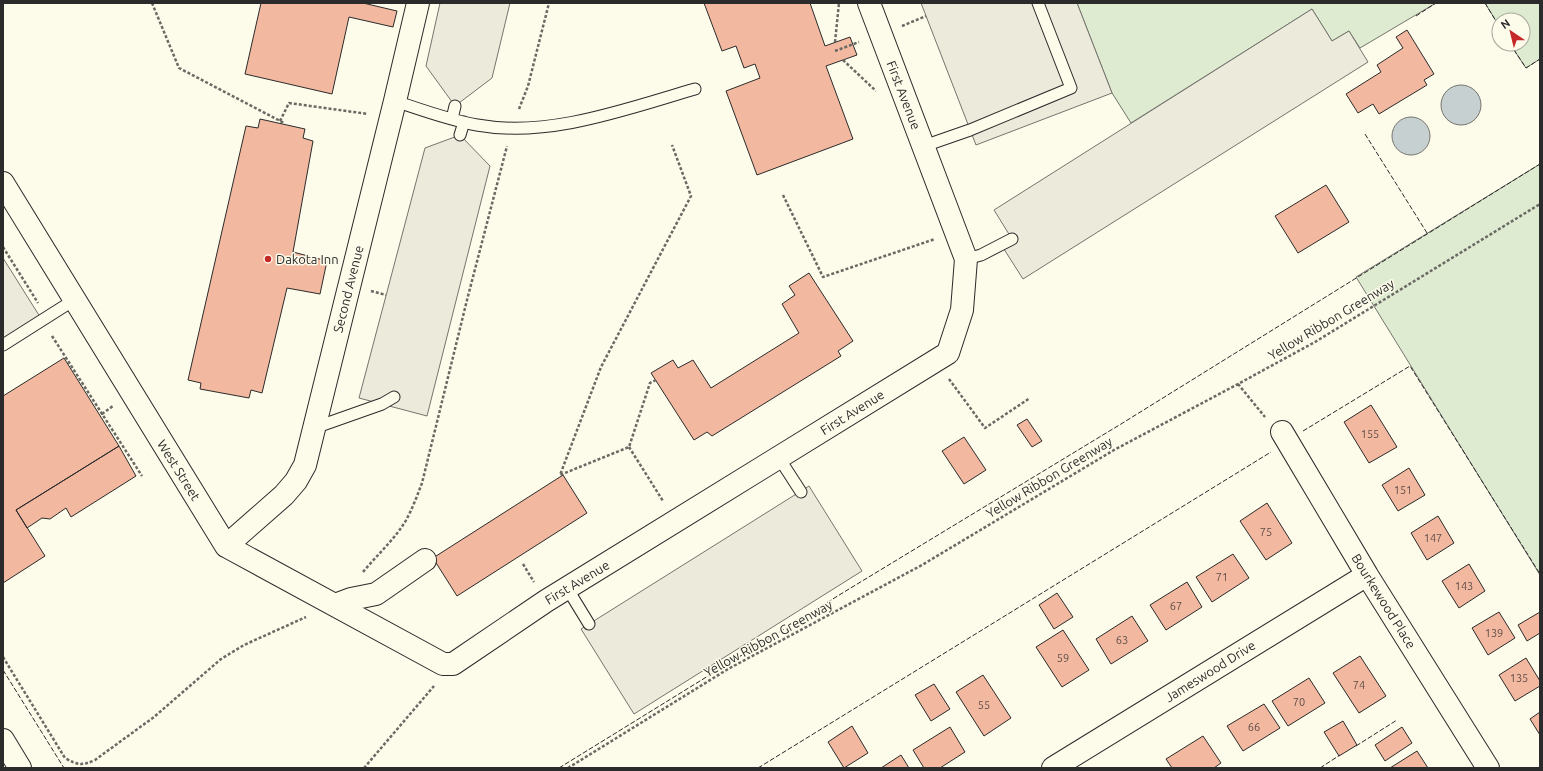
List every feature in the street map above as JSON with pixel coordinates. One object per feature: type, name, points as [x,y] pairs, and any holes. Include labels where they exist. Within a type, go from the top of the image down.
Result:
[{"type":"street","name":"Second Avenue","points":[[226,546],[284,496],[296,481],[305,465],[418,3]]},
{"type":"street","name":"First Avenue","points":[[448,664],[567,588],[677,522],[948,353],[962,310],[966,259],[869,3]]},
{"type":"street","name":"West Street","points":[[3,183],[226,546],[448,664]]},
{"type":"street","name":"Bourkewood Place","points":[[1282,432],[1367,575],[1488,768]]},
{"type":"street","points":[[335,605],[351,599],[376,594],[424,560]]},
{"type":"street","name":"Jameswood Drive","points":[[1053,768],[1367,575]]},
{"type":"street","points":[[3,740],[20,768]]},
{"type":"lane","points":[[924,146],[970,130],[1071,88],[1038,3]]},
{"type":"lane","points":[[393,109],[452,119],[477,125],[530,128],[556,125],[601,116],[695,89]]},
{"type":"lane","points":[[452,119],[455,106]]},
{"type":"lane","points":[[460,135],[464,122]]},
{"type":"lane","points":[[966,259],[981,255],[1012,239]]},
{"type":"lane","points":[[3,345],[74,300]]},
{"type":"lane","points":[[314,428],[382,404],[394,397]]},
{"type":"lane","points":[[779,458],[801,492]]},
{"type":"lane","points":[[567,588],[589,624]]},
{"type":"path","points":[[152,3],[179,68],[284,124]]},
{"type":"path","points":[[362,573],[392,540],[405,522],[414,505],[422,483],[487,219],[512,128],[528,86],[549,3]]},
{"type":"path","points":[[835,42],[839,3]]},
{"type":"path","points":[[280,121],[289,104],[393,109]]},
{"type":"path","points":[[656,380],[650,383],[629,447],[560,476],[601,367],[691,196],[672,145]]},
{"type":"path","points":[[783,195],[823,277],[956,232]]},
{"type":"path","name":"Yellow Ribbon Greenway","points":[[568,768],[728,669],[922,565],[1114,450],[1315,342],[1540,204]]},
{"type":"path","points":[[3,247],[44,319],[142,476]]},
{"type":"path","points":[[936,361],[985,428],[1030,398]]},
{"type":"path","points":[[1238,384],[1274,428],[1282,432]]},
{"type":"path","points":[[629,447],[677,522]]},
{"type":"path","points":[[3,657],[65,758],[74,763],[85,764],[95,760],[154,716],[221,659],[244,644],[335,605]]},
{"type":"path","points":[[364,768],[448,664]]},
{"type":"green space","points":[[1077,3],[1436,3],[1360,48],[1349,31],[1332,41],[1312,9],[1131,123],[1112,93]]},
{"type":"green space","points":[[1485,3],[1540,3],[1540,59],[1526,68],[1515,52],[1531,52],[1531,12],[1491,13]]},
{"type":"green space","points":[[1540,164],[1540,575],[1356,277]]},
{"type":"shaded area","points":[[440,3],[510,3],[492,78],[455,106],[426,66]]},
{"type":"shaded area","points":[[921,3],[1077,3],[1112,93],[976,145]]},
{"type":"shaded area","points":[[1312,9],[1332,41],[1349,31],[1368,62],[1023,279],[1002,246],[1012,239],[994,210]]},
{"type":"shaded area","points":[[1461,85],[1469,87],[1475,91],[1479,97],[1481,105],[1479,113],[1475,119],[1469,123],[1461,125],[1453,123],[1447,119],[1443,113],[1441,105],[1443,97],[1447,91],[1453,87]]},
{"type":"shaded area","points":[[1407,117],[1415,117],[1425,122],[1429,129],[1429,143],[1425,150],[1415,155],[1407,155],[1397,150],[1395,147],[1392,140],[1392,132],[1397,122],[1400,120]]},
{"type":"shaded area","points":[[460,135],[490,166],[427,416],[359,398],[425,148]]},
{"type":"shaded area","points":[[3,258],[42,320],[3,345]]},
{"type":"shaded area","points":[[809,486],[862,571],[634,714],[581,629]]},
{"type":"building","points":[[261,3],[363,3],[397,11],[393,27],[349,17],[332,94],[245,74]]},
{"type":"building","points":[[704,3],[810,3],[825,46],[850,37],[857,55],[826,66],[853,139],[757,175],[726,91],[760,78],[755,64],[744,68],[736,46],[722,51]]},
{"type":"building","points":[[1407,30],[1434,74],[1424,80],[1427,85],[1379,114],[1373,104],[1358,113],[1346,94],[1381,72],[1377,65],[1403,48],[1396,37]]},
{"type":"building","name":"Dakota Inn","points":[[260,119],[305,129],[303,138],[313,141],[293,252],[327,261],[320,294],[287,288],[262,393],[251,390],[249,398],[200,389],[201,383],[188,380],[246,126],[258,128]]},
{"type":"building","points":[[1326,185],[1349,222],[1298,253],[1275,216]]},
{"type":"building","points":[[809,273],[853,341],[838,351],[841,356],[712,436],[707,432],[694,440],[651,373],[673,360],[678,368],[693,360],[711,388],[799,333],[782,304],[795,295],[789,286]]},
{"type":"building","points":[[64,358],[119,446],[16,510],[45,556],[3,583],[3,396]]},
{"type":"building","points":[[1371,405],[1397,447],[1369,463],[1344,422]]},
{"type":"building","points":[[1027,419],[1042,441],[1032,447],[1017,425]]},
{"type":"building","points":[[964,437],[986,470],[964,484],[942,451]]},
{"type":"building","points":[[119,446],[136,476],[71,517],[66,508],[50,519],[42,518],[27,528],[16,510]]},
{"type":"building","points":[[1409,468],[1425,495],[1398,511],[1382,485]]},
{"type":"building","points":[[563,475],[587,513],[457,596],[433,558]]},
{"type":"building","points":[[1267,503],[1292,543],[1266,560],[1240,521]]},
{"type":"building","points":[[1438,516],[1454,543],[1427,560],[1411,533]]},
{"type":"building","points":[[1233,554],[1249,578],[1212,602],[1196,577]]},
{"type":"building","points":[[1469,564],[1485,591],[1459,608],[1442,581]]},
{"type":"building","points":[[1187,582],[1202,607],[1166,630],[1150,605]]},
{"type":"building","points":[[1057,593],[1073,617],[1054,629],[1039,605]]},
{"type":"building","points":[[1499,612],[1515,638],[1488,655],[1472,628]]},
{"type":"building","points":[[1540,612],[1540,633],[1527,641],[1518,625]]},
{"type":"building","points":[[1132,616],[1148,641],[1111,664],[1096,639]]},
{"type":"building","points":[[1063,630],[1089,670],[1062,687],[1036,647]]},
{"type":"building","points":[[1360,656],[1386,696],[1359,713],[1333,673]]},
{"type":"building","points":[[1526,658],[1540,681],[1540,686],[1515,701],[1499,675]]},
{"type":"building","points":[[983,675],[1011,718],[984,736],[956,692]]},
{"type":"building","points":[[1309,678],[1325,703],[1288,726],[1272,701]]},
{"type":"building","points":[[934,684],[950,709],[931,721],[915,695]]},
{"type":"building","points":[[1264,704],[1280,728],[1243,751],[1227,726]]},
{"type":"building","points":[[1540,712],[1540,735],[1530,719]]},
{"type":"building","points":[[1343,721],[1357,745],[1339,756],[1324,732]]},
{"type":"building","points":[[852,726],[868,753],[844,768],[828,742]]},
{"type":"building","points":[[950,727],[965,752],[940,768],[924,768],[913,750]]},
{"type":"building","points":[[1402,727],[1412,743],[1385,761],[1375,745]]},
{"type":"building","points":[[1203,736],[1221,763],[1214,768],[1172,768],[1166,759]]},
{"type":"building","points":[[1417,751],[1428,768],[1390,768]]},
{"type":"building","points":[[901,755],[909,768],[881,768]]},
{"type":"fence","points":[[1416,16],[1436,3]]},
{"type":"fence","points":[[1485,3],[1491,13]]},
{"type":"fence","points":[[1515,52],[1526,68],[1540,59]]},
{"type":"fence","points":[[1365,134],[1427,233]]},
{"type":"fence","points":[[559,768],[849,589],[1121,424],[1540,164]]},
{"type":"fence","points":[[1303,431],[1410,366],[1540,574]]},
{"type":"fence","points":[[758,768],[1271,452]]},
{"type":"fence","points":[[3,670],[64,768]]},
{"type":"fence","points":[[1356,746],[1397,720]]},
{"type":"fence","points":[[1320,768],[1340,755]]},
{"type":"place","name":"Dakota Inn","points":[[268,259]]}]
